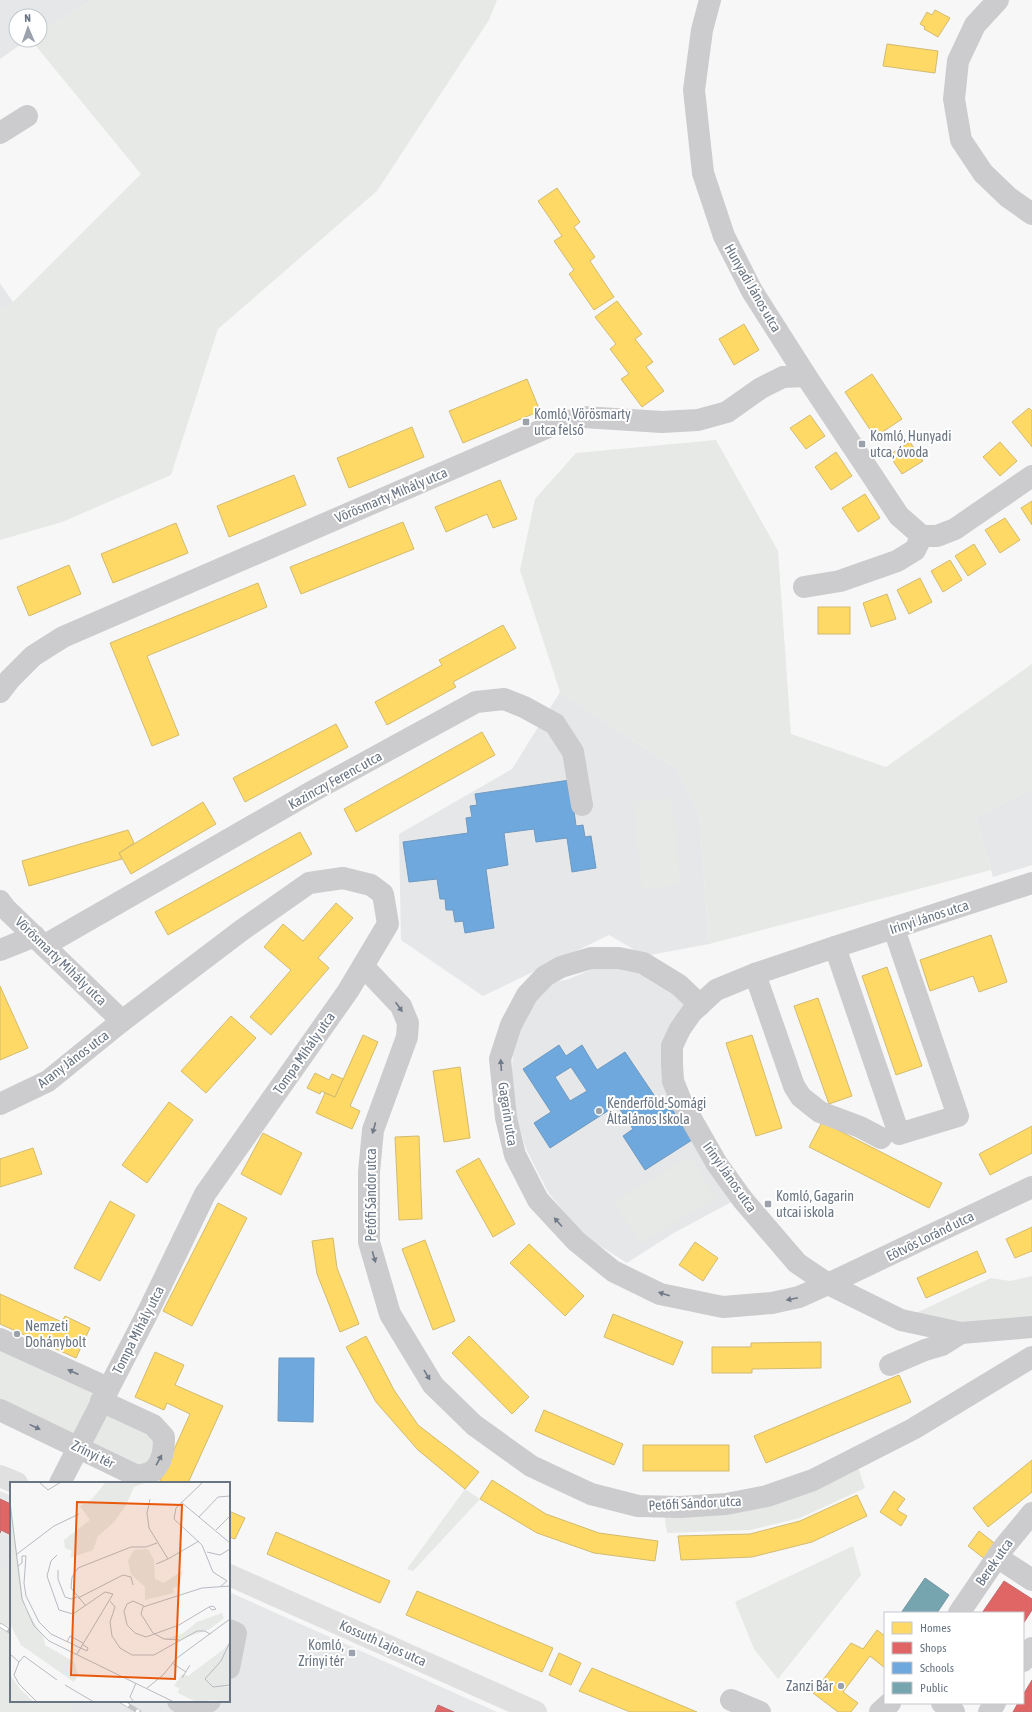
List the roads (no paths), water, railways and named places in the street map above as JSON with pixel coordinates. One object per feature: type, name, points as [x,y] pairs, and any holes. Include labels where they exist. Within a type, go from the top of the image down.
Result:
[{"type":"main road","points":[[0,1476],[15,1482]]},
{"type":"main road","name":"Kossuth Lajos utca","points":[[230,1575],[536,1712]]},
{"type":"street","name":"Hunyadi János utca","points":[[710,0],[702,30],[694,90],[702,173],[724,236],[752,291],[806,376],[899,516],[922,536]]},
{"type":"street","points":[[998,0],[975,25],[958,61],[954,99],[961,140],[983,173],[1008,197],[1032,214]]},
{"type":"street","points":[[0,133],[27,116]]},
{"type":"street","name":"Vörösmarty Mihály utca","points":[[0,692],[10,679],[33,656],[63,637],[551,426],[583,416],[662,422],[698,420],[727,412],[761,388],[783,377],[806,376]]},
{"type":"street","points":[[804,587],[840,581],[897,561],[915,550],[922,536],[937,536],[955,529],[1032,476]]},
{"type":"street","name":"Kazinczy Ferenc utca","points":[[0,950],[40,941],[476,702],[504,699],[524,707],[555,724],[573,752],[582,806]]},
{"type":"street","name":"Tompa Mihály utca","points":[[60,1482],[146,1316],[205,1194],[348,991],[388,924],[384,894],[371,885],[343,878],[309,883],[242,930],[122,1021]]},
{"type":"street","name":"Irinyi János utca","points":[[1032,883],[755,974],[716,990],[692,1012],[680,1029],[672,1046],[673,1082],[681,1101],[717,1164],[743,1200],[797,1263],[828,1284],[901,1320],[961,1333],[1032,1327]]},
{"type":"street","name":"Vörösmarty Mihály utca","points":[[0,900],[6,908],[122,1021]]},
{"type":"street","points":[[835,947],[899,1134],[958,1116],[894,929]]},
{"type":"street","name":"Gagarin utca","points":[[700,1005],[680,985],[643,963],[619,958],[592,958],[561,967],[545,976],[527,995],[511,1025],[500,1059],[506,1118],[515,1155],[538,1200],[576,1241],[614,1271],[660,1294],[692,1302],[723,1307],[772,1303],[799,1297],[828,1284]]},
{"type":"street","name":"Petőfi Sándor utca","points":[[362,966],[401,1006],[408,1023],[407,1038],[373,1130],[369,1172],[369,1242],[390,1314],[433,1385],[474,1426],[530,1466],[591,1494],[638,1506],[680,1507],[726,1504],[767,1496],[813,1480],[914,1429],[1032,1357]]},
{"type":"street","points":[[755,974],[794,1086],[801,1097],[820,1112],[860,1127],[881,1138]]},
{"type":"street","name":"Arany János utca","points":[[0,1104],[48,1081],[122,1021]]},
{"type":"street","name":"Eötvös Loránd utca","points":[[828,1284],[1032,1187]]},
{"type":"street","points":[[890,1365],[925,1350],[942,1345],[961,1333]]},
{"type":"street","name":"Zrínyi tér","points":[[0,1339],[105,1395],[153,1425],[164,1437],[164,1451],[159,1462],[152,1471],[137,1476],[0,1410]]},
{"type":"street","name":"Berek utca","points":[[960,1612],[1012,1536],[1032,1513]]},
{"type":"street","points":[[997,1557],[1032,1580]]},
{"type":"street","points":[[230,1630],[236,1633],[230,1663]]},
{"type":"street","points":[[1024,1660],[1032,1648]]},
{"type":"street","points":[[731,1700],[760,1712]]},
{"type":"street","points":[[180,1702],[191,1710],[208,1702]]},
{"type":"street","points":[[880,1712],[889,1704]]},
{"type":"street","points":[[943,1704],[954,1712]]},
{"type":"railway","points":[[0,1625],[10,1631]]},
{"type":"railway","points":[[123,1702],[139,1712]]},
{"type":"place","name":"Komló, Vörösmarty utca felső","points":[[526,422]]},
{"type":"place","name":"Komló, Hunyadi utca, óvoda","points":[[862,444]]},
{"type":"place","name":"Kenderföld-Somági Általános Iskola","points":[[599,1111]]},
{"type":"place","name":"Komló, Gagarin utcai iskola","points":[[768,1204]]},
{"type":"place","name":"Nemzeti Dohánybolt","points":[[17,1334]]},
{"type":"place","name":"Komló, Zrínyi tér","points":[[352,1653]]},
{"type":"place","name":"Zanzi Bár","points":[[841,1686]]}]
